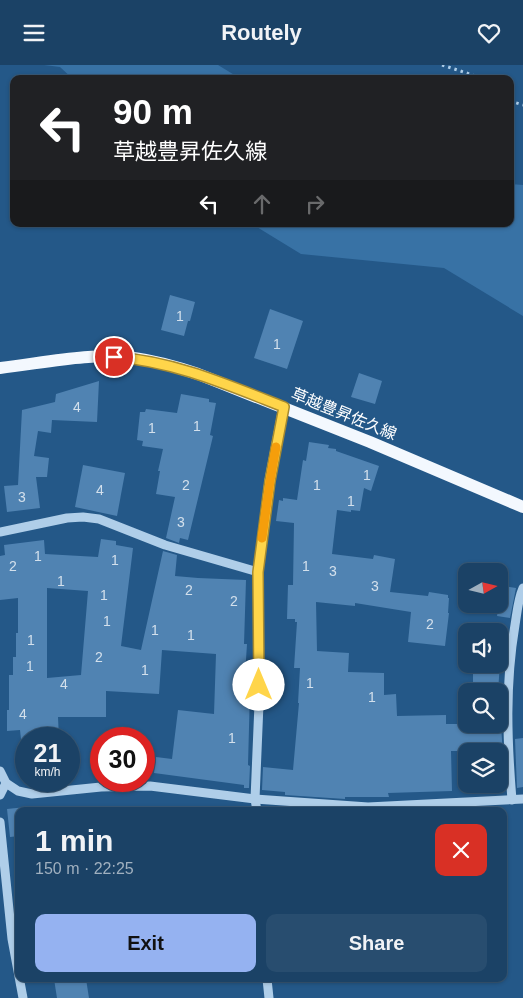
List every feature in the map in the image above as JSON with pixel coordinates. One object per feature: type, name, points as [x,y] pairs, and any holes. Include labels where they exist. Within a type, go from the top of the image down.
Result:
[{"type":"main road","name":"草越豊昇佐久線","points":[[0,368],[90,357],[134,358],[174,366],[379,445],[523,507]]},
{"type":"street","points":[[256,807],[255,799],[259,704],[258,572],[270,481],[284,407]]},
{"type":"street","points":[[0,532],[67,518],[99,519],[165,545],[258,572]]},
{"type":"street","points":[[512,800],[507,708],[510,659],[523,587]]},
{"type":"street","points":[[0,771],[6,783],[18,791],[32,794],[126,785],[150,786],[255,799],[368,807],[523,799]]},
{"type":"street","points":[[0,795],[6,783]]},
{"type":"street","points":[[0,822],[15,955]]},
{"type":"street","points":[[20,982],[23,998]]},
{"type":"street","points":[[267,982],[270,998]]},
{"type":"path","points":[[442,65],[473,75]]},
{"type":"shaded area","points":[[44,65],[218,65],[234,75],[69,75],[60,67]]},
{"type":"shaded area","points":[[514,184],[523,185],[523,316],[444,268],[301,254],[257,227],[514,227]]},
{"type":"building","points":[[170,295],[195,302],[184,336],[161,330]]},
{"type":"building","points":[[270,309],[303,321],[287,369],[254,358]]},
{"type":"building","points":[[359,373],[382,381],[375,404],[351,397]]},
{"type":"building","points":[[99,381],[97,422],[52,420],[51,433],[38,431],[34,456],[49,458],[47,477],[36,477],[40,508],[7,512],[4,486],[18,485],[22,410],[55,402],[56,394]]},
{"type":"building","points":[[181,394],[209,399],[209,402],[216,403],[210,435],[213,436],[188,540],[180,538],[179,543],[166,538],[175,497],[156,494],[160,471],[158,471],[163,449],[142,446],[143,441],[137,440],[140,412],[145,412],[146,409],[177,413]]},
{"type":"building","points":[[309,442],[329,445],[328,448],[336,449],[336,451],[379,466],[371,491],[364,488],[360,511],[337,510],[332,554],[373,559],[374,555],[395,559],[390,592],[428,596],[429,592],[448,595],[449,613],[445,646],[408,642],[411,612],[355,603],[355,606],[316,602],[317,651],[349,653],[348,672],[384,673],[384,695],[396,694],[397,716],[446,715],[446,724],[458,724],[458,733],[502,733],[502,743],[458,743],[458,751],[451,751],[452,791],[388,793],[389,797],[345,797],[345,799],[285,795],[285,792],[262,790],[263,767],[293,770],[300,668],[294,668],[297,622],[295,622],[295,619],[287,619],[288,585],[293,585],[294,523],[276,521],[279,500],[283,501],[283,498],[297,500],[303,460],[306,461]]},
{"type":"building","points":[[83,465],[125,473],[117,516],[75,507]]},
{"type":"building","points":[[101,539],[116,541],[116,545],[133,548],[121,646],[141,650],[163,551],[177,555],[175,576],[246,580],[244,644],[247,644],[244,691],[250,691],[249,788],[244,788],[244,785],[155,773],[156,757],[172,759],[178,710],[214,714],[216,654],[162,650],[159,694],[106,691],[106,717],[58,717],[58,727],[15,727],[15,730],[7,731],[9,675],[13,675],[13,657],[16,657],[16,633],[18,633],[18,598],[0,600],[0,556],[5,555],[4,545],[44,540],[45,554],[98,557]],"holes":[[[47,588],[88,591],[81,675],[47,678]]]},
{"type":"building","points":[[508,587],[516,588],[510,618],[497,616],[498,613],[508,613]]},
{"type":"building","points":[[473,673],[499,673],[499,683],[473,683]]},
{"type":"building","points":[[523,738],[523,787],[517,788],[515,739]]},
{"type":"building","points":[[15,808],[15,836],[10,837],[7,809]]},
{"type":"building","points":[[54,982],[86,982],[89,998],[57,998]]},
{"type":"slow traffic","points":[[262,538],[276,447]]},
{"type":"route","points":[[114,357],[134,358],[174,366],[284,407],[270,481],[258,572],[259,685]]}]
